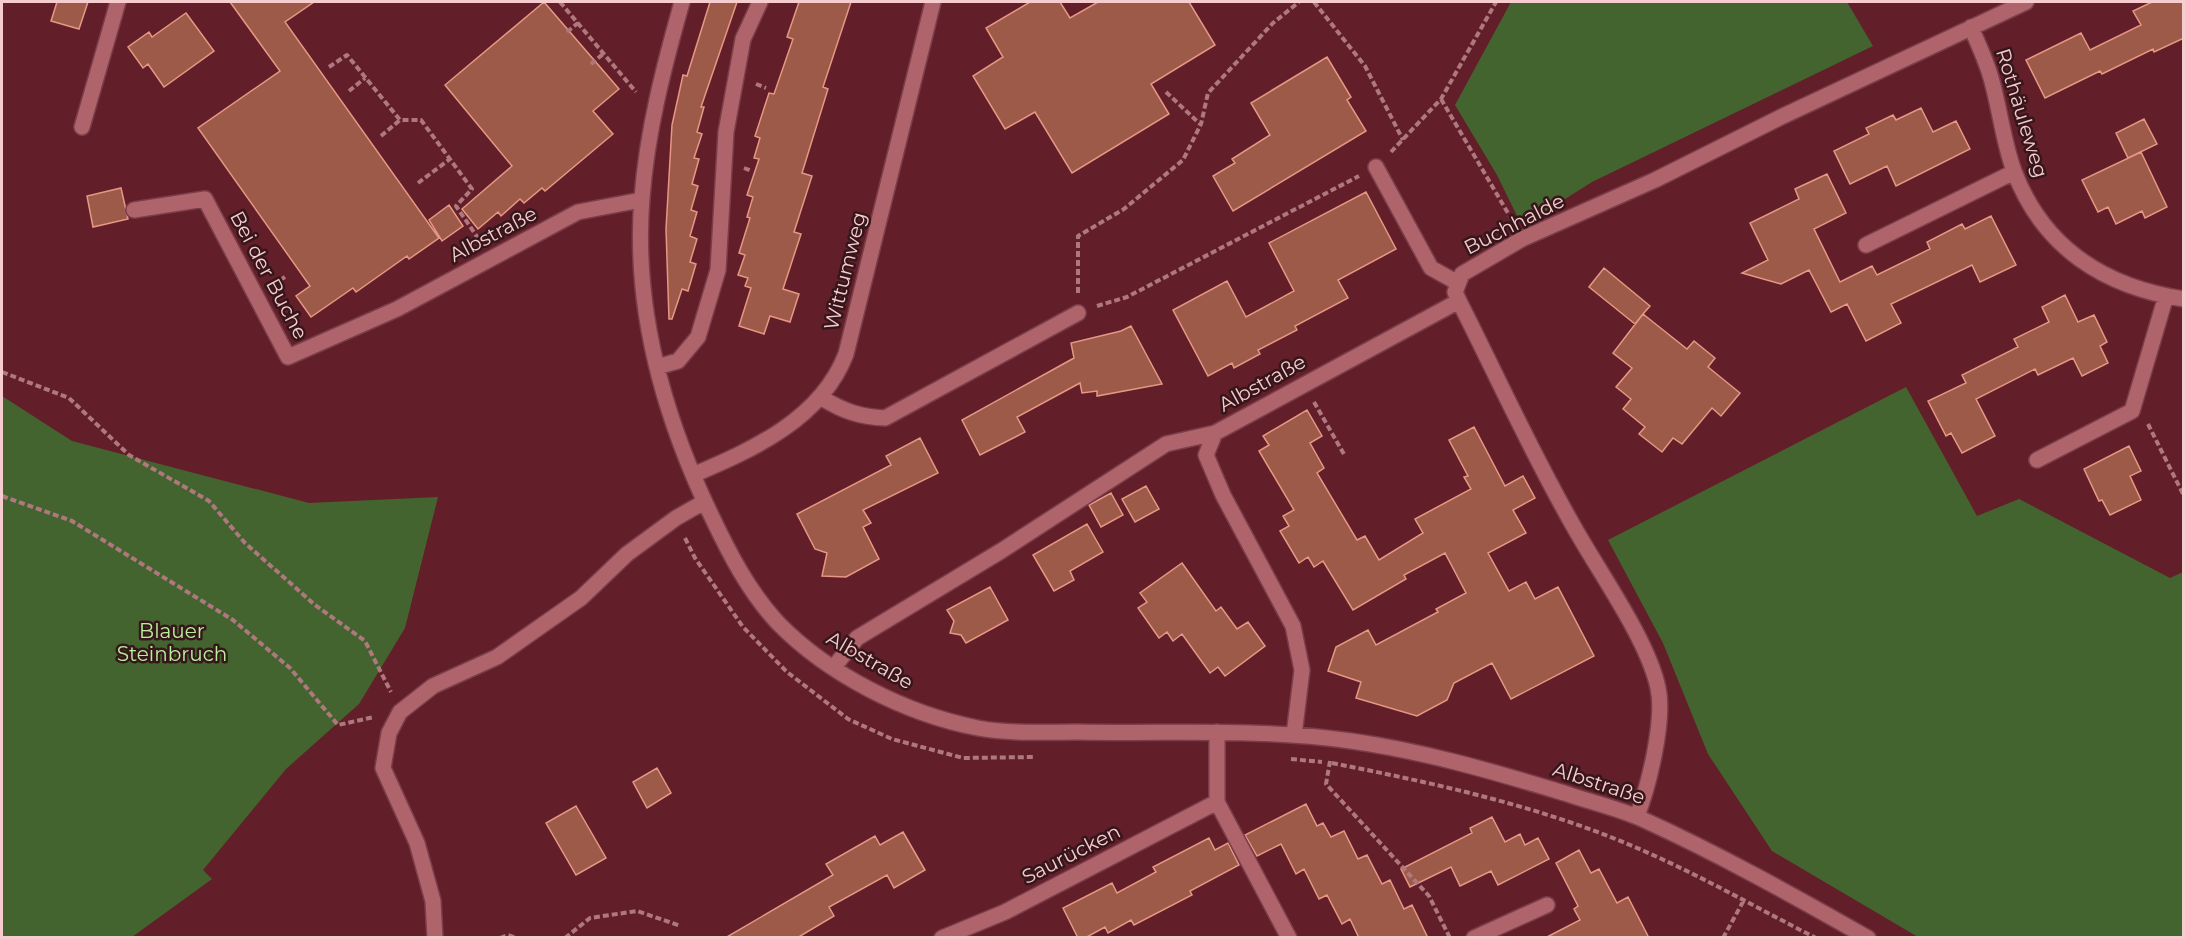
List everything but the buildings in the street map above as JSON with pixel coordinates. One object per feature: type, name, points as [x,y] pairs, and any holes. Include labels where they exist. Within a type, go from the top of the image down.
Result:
[{"type":"street","points":[[82,126],[118,2]]},
{"type":"street","name":"Albstraße","points":[[682,2],[656,100],[641,200],[648,326],[657,367],[671,423],[704,502],[739,570],[758,599],[780,625],[834,668],[912,708],[981,728],[1087,733],[1217,732],[1294,735],[1352,741],[1462,765],[1527,782],[1637,816],[1756,875],[1868,938]]},
{"type":"street","points":[[657,367],[678,361],[698,337],[718,270],[726,132],[743,39],[760,2]]},
{"type":"street","name":"Wittumweg","points":[[693,475],[727,461],[789,426],[822,398],[837,377],[846,354],[933,2]]},
{"type":"street","name":"Buchhalde","points":[[1637,816],[1649,778],[1659,718],[1659,689],[1649,660],[1573,525],[1459,301],[1455,292],[1462,274],[1522,239],[1655,180],[2026,2]]},
{"type":"street","name":"Rothäuleweg","points":[[1971,27],[1991,78],[2014,172],[2039,217],[2059,242],[2091,269],[2120,283],[2184,299]]},
{"type":"street","points":[[1376,167],[1431,268],[1458,283]]},
{"type":"street","points":[[1866,245],[2014,172]]},
{"type":"street","name":"Bei der Buche","points":[[134,210],[205,199],[288,357],[369,323]]},
{"type":"street","name":"Albstraße","points":[[369,323],[578,212],[641,200]]},
{"type":"street","points":[[2037,460],[2132,411],[2166,296]]},
{"type":"street","name":"Albstraße","points":[[1294,735],[1302,670],[1300,648],[1293,626],[1222,495],[1206,455],[1215,433],[1459,301]]},
{"type":"street","points":[[822,398],[839,409],[860,417],[885,418],[1078,313]]},
{"type":"street","points":[[834,668],[857,638],[1001,551],[1166,444],[1215,433]]},
{"type":"street","points":[[435,938],[433,902],[417,843],[383,768],[389,733],[400,712],[433,686],[497,657],[581,598],[627,554],[676,518],[704,502]]},
{"type":"street","points":[[1217,732],[1218,802],[1288,938]]},
{"type":"street","name":"Saurücken","points":[[942,938],[1005,912],[1218,802]]},
{"type":"street","points":[[1474,938],[1547,905]]},
{"type":"path","points":[[560,2],[637,93]]},
{"type":"path","points":[[1299,2],[1274,23],[1208,93],[1201,124],[1183,160],[1124,209],[1078,236],[1078,313],[1127,297],[1376,167],[1442,99],[1496,2]]},
{"type":"path","points":[[1314,2],[1365,66],[1402,140]]},
{"type":"path","points":[[567,32],[578,23]]},
{"type":"path","points":[[591,64],[603,54]]},
{"type":"path","points":[[329,67],[346,55],[400,120]]},
{"type":"path","points":[[349,91],[365,78]]},
{"type":"path","points":[[1166,92],[1201,124]]},
{"type":"path","points":[[1442,99],[1522,239]]},
{"type":"path","points":[[381,136],[400,120],[422,120],[472,189],[456,206],[492,259]]},
{"type":"path","points":[[418,183],[450,159]]},
{"type":"path","points":[[2,372],[69,398],[129,455],[209,501],[244,543],[315,605],[365,641],[400,712],[338,725],[290,668],[233,620],[72,521],[2,496]]},
{"type":"path","points":[[1304,383],[1345,456]]},
{"type":"path","points":[[2132,411],[2144,415],[2184,496]]},
{"type":"path","points":[[1330,739],[1326,784],[1429,896],[1450,938]]},
{"type":"path","points":[[1724,938],[1756,875]]},
{"type":"path","points":[[565,938],[590,918],[637,910],[681,926]]},
{"type":"path","points":[[500,938],[508,935],[517,938]]},
{"type":"green space","points":[[1511,2],[1847,2],[1873,46],[1592,182],[1522,226],[1497,175],[1455,105]]},
{"type":"green space","points":[[1906,387],[1977,516],[2019,499],[2170,578],[2183,572],[2183,937],[1918,937],[1772,851],[1708,754],[1663,643],[1608,540]]},
{"type":"green space","name":"Blauer Steinbruch","points":[[2,396],[72,441],[309,503],[438,497],[405,628],[359,704],[286,769],[203,870],[212,879],[132,937],[2,937]]}]
